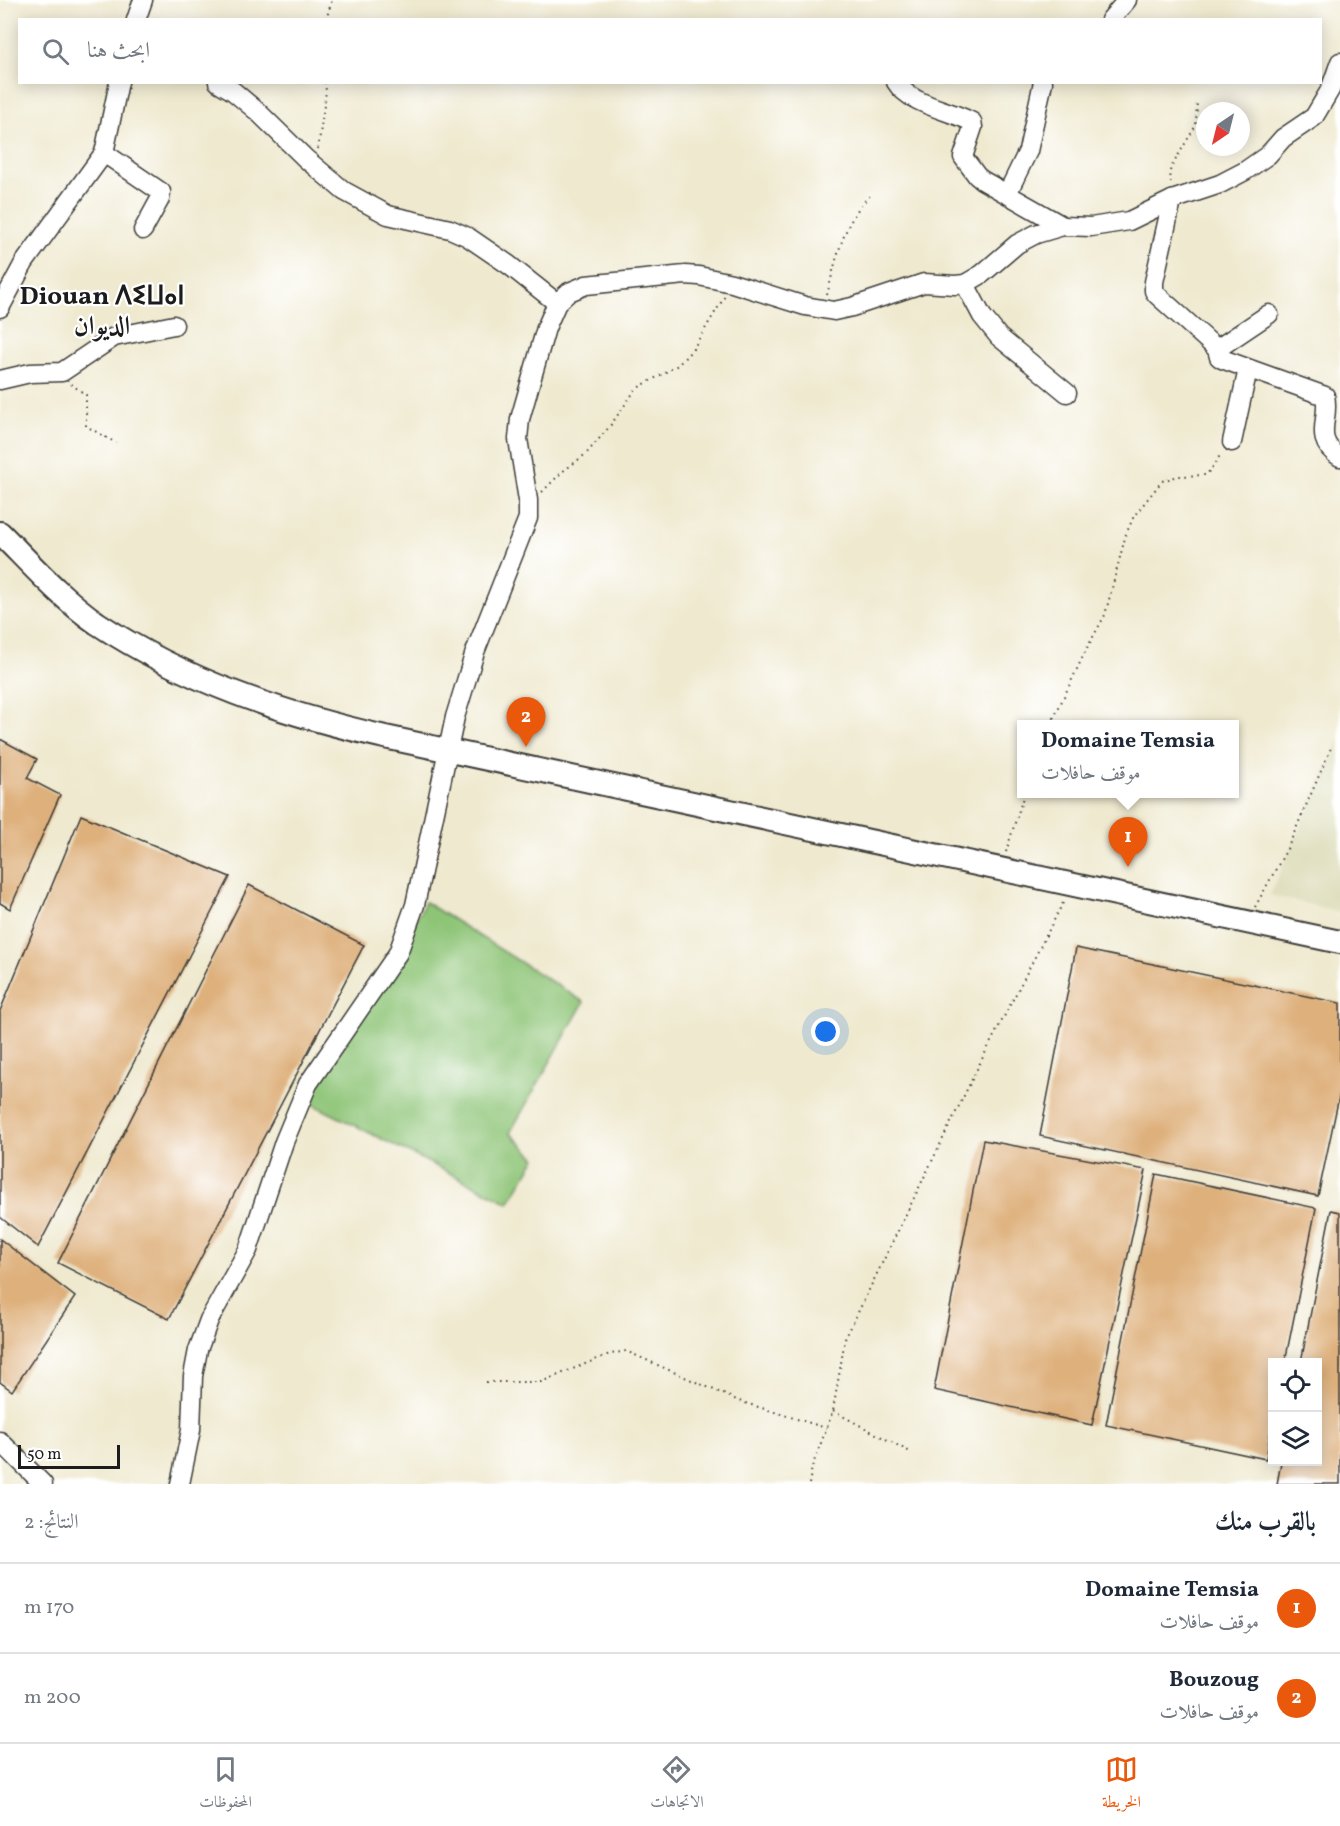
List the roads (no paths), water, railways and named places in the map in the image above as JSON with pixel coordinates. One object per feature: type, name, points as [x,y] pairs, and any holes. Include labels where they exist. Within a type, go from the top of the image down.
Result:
[{"type":"main road","points":[[0,533],[60,593],[97,622],[171,666],[235,694],[287,711],[352,729],[1340,942]]},
{"type":"street","points":[[137,18],[143,0]]},
{"type":"street","points":[[1112,18],[1127,0]]},
{"type":"street","points":[[180,1484],[191,1430],[193,1376],[198,1350],[209,1320],[248,1250],[284,1142],[308,1084],[398,953],[415,905],[455,717],[475,652],[528,518],[518,439],[520,419],[546,328],[557,303],[569,292],[586,285],[685,275],[732,283],[805,306],[834,311],[924,283],[965,284],[976,278],[1017,244],[1036,234],[1063,226],[1091,227],[1129,221],[1172,200],[1220,184],[1245,171],[1268,154],[1283,138],[1314,117],[1330,90],[1340,62]]},
{"type":"street","points":[[0,308],[24,263],[104,153],[119,84]]},
{"type":"street","points":[[221,84],[258,112],[344,191],[388,215],[450,229],[468,237],[509,265],[557,303]]},
{"type":"street","points":[[898,84],[904,91],[929,105],[972,122],[973,127],[963,158],[976,176],[1063,226]]},
{"type":"street","points":[[1007,194],[1028,151],[1044,85]]},
{"type":"street","points":[[104,153],[161,192],[160,199],[143,230]]},
{"type":"street","points":[[1172,200],[1154,291],[1217,349],[1222,359],[1325,396],[1324,435],[1329,450],[1340,457]]},
{"type":"street","points":[[965,284],[982,316],[995,332],[1067,393]]},
{"type":"street","points":[[1217,349],[1269,314]]},
{"type":"street","points":[[0,380],[30,373],[53,373],[68,368],[114,337],[174,325]]},
{"type":"street","points":[[1232,442],[1248,369]]},
{"type":"street","points":[[0,1442],[44,1484]]},
{"type":"place","name":"Bouzoug","points":[[526,747]]},
{"type":"place","name":"Domaine Temsia","points":[[1128,867]]},
{"type":"district","name":"Diouan ⴷⵉⵡⴰⵏ الديوان","points":[[102,310]]}]
